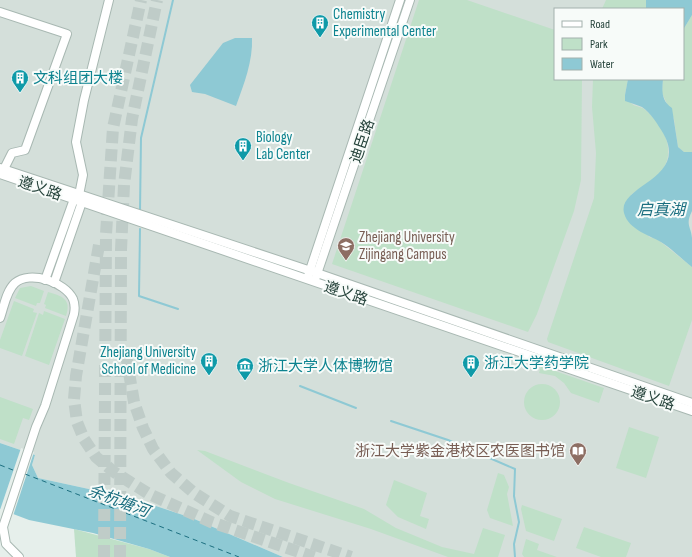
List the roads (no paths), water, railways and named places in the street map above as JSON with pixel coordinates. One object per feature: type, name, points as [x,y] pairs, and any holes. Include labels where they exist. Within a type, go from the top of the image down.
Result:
[{"type":"street","points":[[54,283],[84,175],[76,142],[84,100],[109,0]]},
{"type":"street","name":"迪臣路","points":[[311,281],[400,0]]},
{"type":"street","name":"迪臣路","points":[[314,272],[410,0]]},
{"type":"street","points":[[0,12],[68,34],[24,150],[12,153],[1,173]]},
{"type":"street","name":"遵义路","points":[[1,173],[311,281],[395,305],[692,403]]},
{"type":"street","points":[[45,280],[78,199]]},
{"type":"street","name":"遵义路","points":[[78,199],[314,272],[395,305],[692,411]]},
{"type":"street","points":[[0,318],[8,292],[15,283],[28,279],[45,280],[67,290],[73,298],[75,305],[74,314],[45,406],[3,527],[3,536],[6,544],[19,557]]},
{"type":"water","points":[[646,0],[692,0],[692,15],[684,28],[684,8],[646,8]]},
{"type":"water","points":[[235,38],[252,38],[251,55],[245,81],[236,106],[205,94],[192,92],[190,85],[223,43]]},
{"type":"water","name":"启真湖","points":[[628,80],[663,80],[663,95],[668,105],[672,108],[678,147],[684,152],[692,152],[692,211],[689,223],[692,238],[692,267],[664,244],[635,228],[624,213],[625,203],[631,195],[661,171],[667,161],[669,148],[663,133],[654,119],[642,107],[625,101]]},
{"type":"water","name":"余杭塘河","points":[[0,443],[35,455],[32,465],[38,478],[135,499],[192,518],[283,557],[170,557],[149,549],[93,533],[29,520],[0,509]]},
{"type":"waterway","points":[[140,211],[141,138],[173,0]]},
{"type":"waterway","points":[[140,229],[139,296],[178,309]]},
{"type":"waterway","points":[[300,386],[356,408]]},
{"type":"waterway","points":[[391,421],[448,440],[515,469],[514,496],[519,522],[514,544],[515,557]]},
{"type":"tunnel","points":[[104,557],[106,234],[113,128],[141,0]]},
{"type":"tunnel","points":[[120,557],[121,250],[124,185],[132,119],[157,0]]},
{"type":"tunnel","points":[[99,245],[76,376],[74,399],[77,422],[84,439],[96,457],[114,472],[149,494],[211,522],[314,557]]},
{"type":"tunnel","points":[[126,355],[134,402],[143,428],[153,449],[171,473],[194,493],[230,516],[351,557]]},
{"type":"place","name":"Chemistry Experimental Center","points":[[320,38]]},
{"type":"place","name":"文科组团大楼","points":[[20,93]]},
{"type":"place","name":"Biology Lab Center","points":[[243,161]]},
{"type":"place","name":"Zhejiang University Zijingang Campus","points":[[346,261]]},
{"type":"place","name":"Zhejiang University School of Medicine","points":[[209,376]]},
{"type":"place","name":"浙江大学药学院","points":[[471,378]]},
{"type":"place","name":"浙江大学人体博物馆","points":[[245,381]]},
{"type":"place","name":"浙江大学紫金港校区农医图书馆","points":[[578,466]]}]
